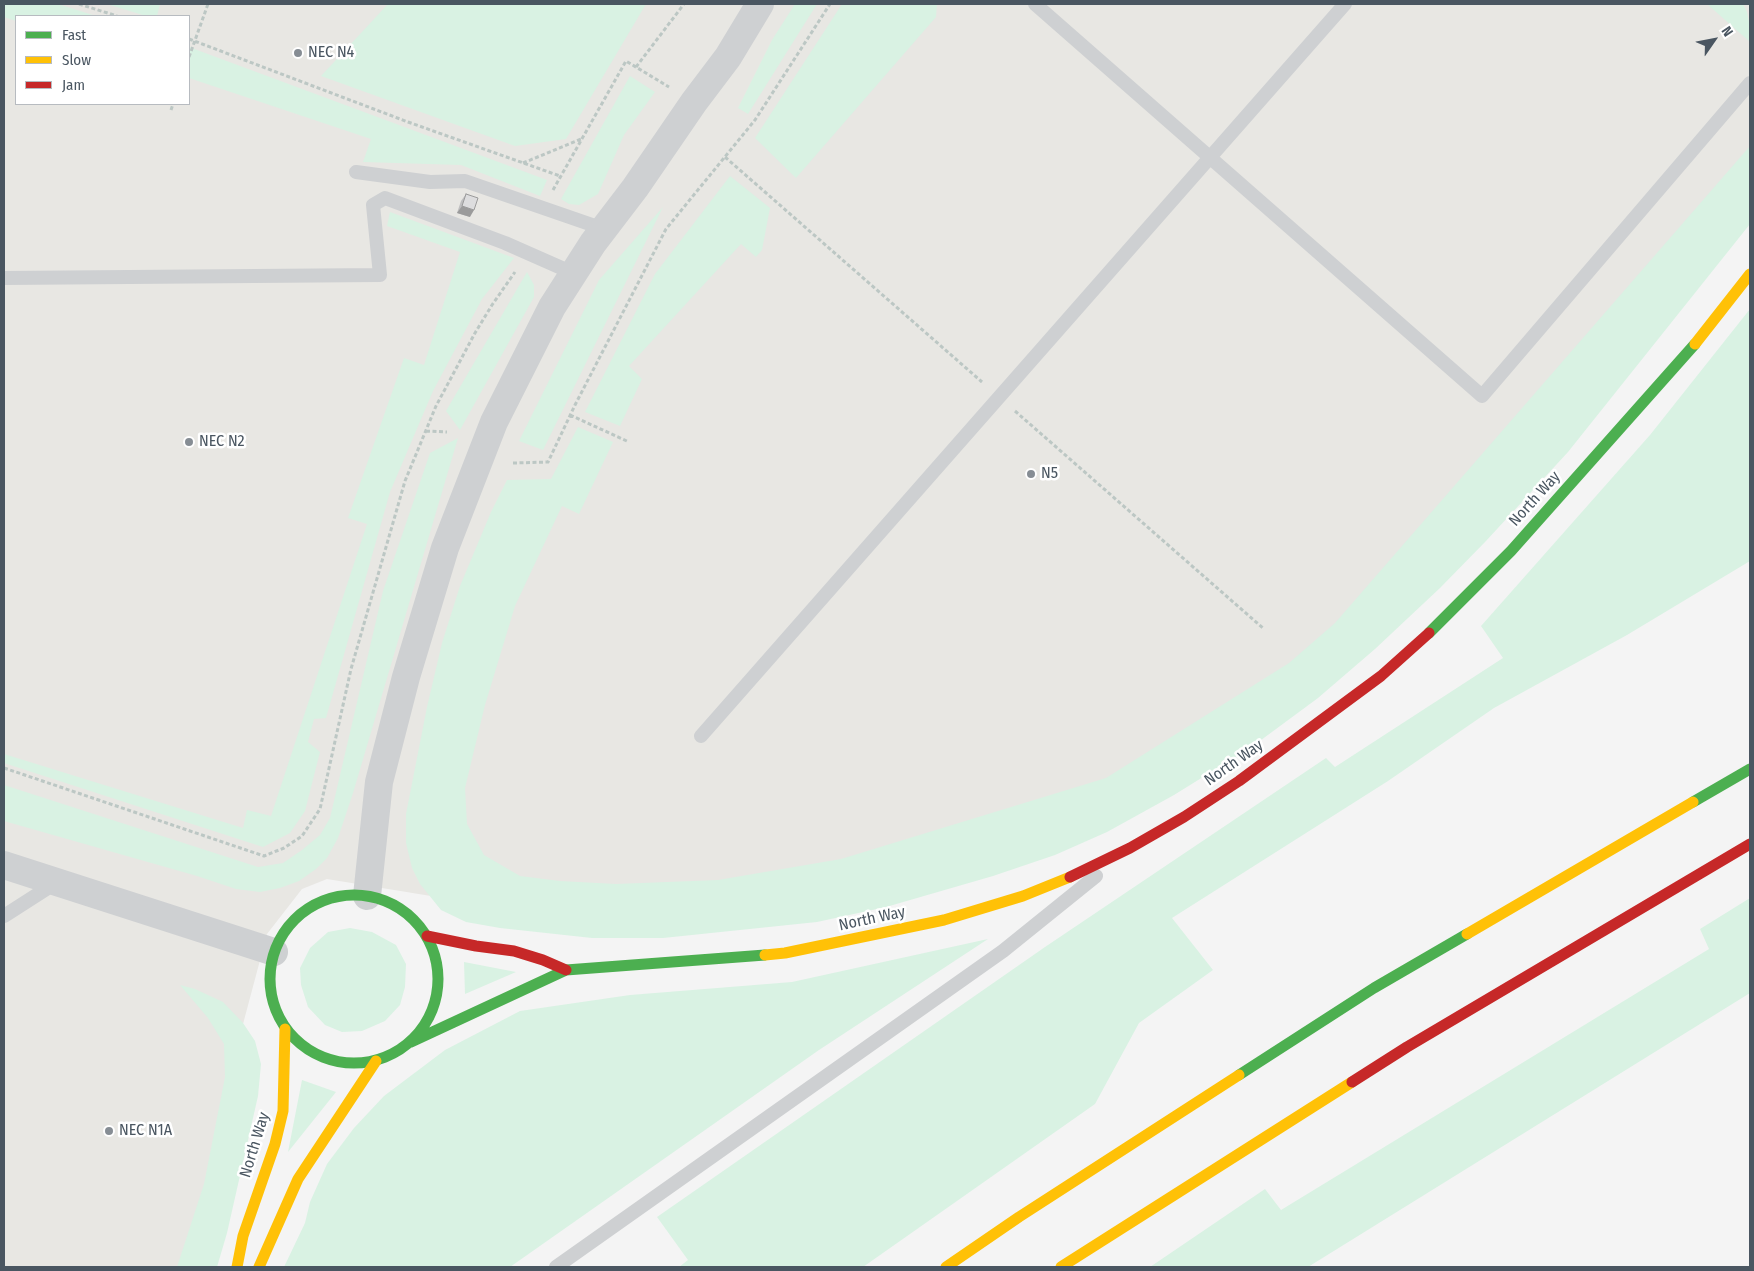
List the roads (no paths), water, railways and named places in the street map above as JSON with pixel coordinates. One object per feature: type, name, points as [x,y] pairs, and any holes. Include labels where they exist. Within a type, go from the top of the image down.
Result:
[{"type":"main road","name":"North Way","points":[[411,1042],[566,970],[785,953],[868,937],[944,920],[1023,896],[1077,874],[1130,848],[1184,817],[1239,781],[1381,676],[1437,626],[1511,551],[1704,333],[1750,274]]},
{"type":"main road","points":[[946,1267],[1019,1217],[1374,988],[1750,769]]},
{"type":"main road","points":[[1061,1267],[1407,1047],[1750,844]]},
{"type":"main road","points":[[347,895],[367,896],[385,901],[401,909],[427,936],[436,958],[438,981],[435,1003],[426,1024],[411,1042],[401,1050],[376,1061],[343,1063],[311,1052],[286,1029],[273,1005],[269,978],[274,952],[282,934],[294,919],[310,906],[328,898],[347,895]]},
{"type":"main road","name":"North Way","points":[[427,936],[476,946],[514,951],[566,970]]},
{"type":"main road","name":"North Way","points":[[237,1267],[243,1236],[283,1111],[286,1029]]},
{"type":"main road","points":[[259,1267],[298,1178],[376,1061]]},
{"type":"street","points":[[367,896],[379,782],[406,677],[445,548],[494,422],[552,307],[573,273],[728,57],[760,4]]},
{"type":"street","points":[[4,865],[274,952]]},
{"type":"lane","points":[[1035,4],[1482,396],[1750,83]]},
{"type":"lane","points":[[701,736],[1345,4]]},
{"type":"lane","points":[[356,172],[430,182],[465,181],[604,229]]},
{"type":"lane","points":[[4,278],[380,275],[373,205],[385,198],[505,243],[573,273]]},
{"type":"lane","points":[[556,1267],[1003,951],[1130,848]]},
{"type":"lane","points":[[4,916],[56,882]]},
{"type":"place","name":"NEC N4","points":[[298,53]]},
{"type":"place","name":"NEC N2","points":[[189,442]]},
{"type":"place","name":"N5","points":[[1031,474]]},
{"type":"place","name":"NEC N1A","points":[[109,1131]]}]
